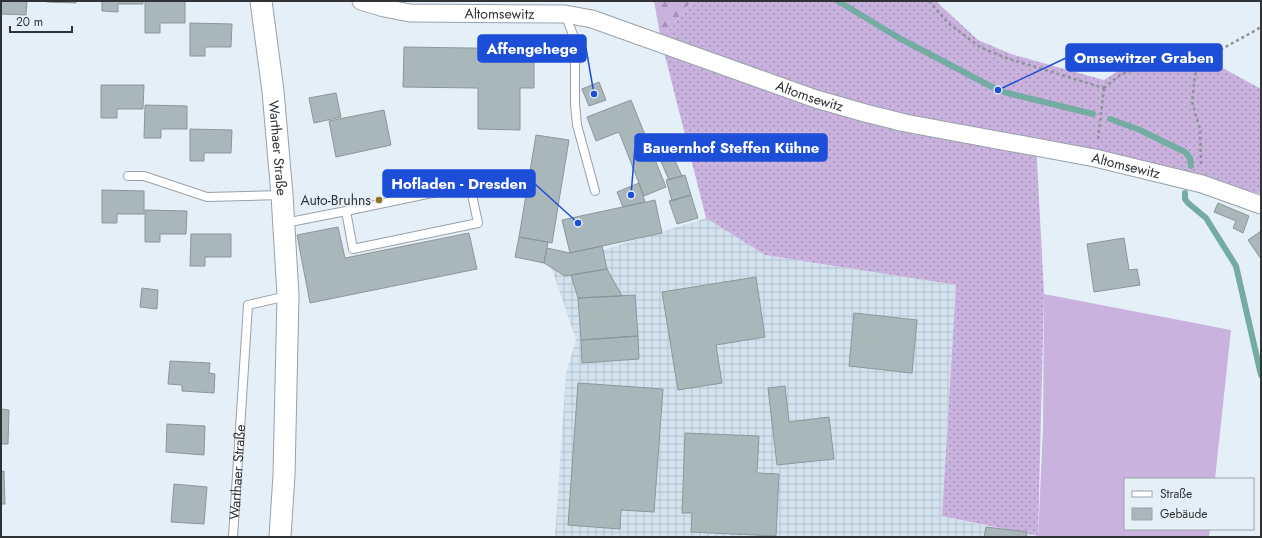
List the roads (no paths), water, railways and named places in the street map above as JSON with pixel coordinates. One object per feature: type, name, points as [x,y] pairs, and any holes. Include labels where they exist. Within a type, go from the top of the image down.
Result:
[{"type":"street","name":"Warthaer Straße","points":[[261,1],[273,91],[282,195],[288,295],[284,475],[280,537]]},
{"type":"street","name":"Altomsewitz","points":[[361,1],[384,8],[410,13],[565,14],[592,19],[816,99],[865,113],[913,124],[1095,158],[1202,184],[1261,205]]},
{"type":"lane","points":[[565,14],[575,40],[575,104],[577,125],[595,191]]},
{"type":"lane","points":[[128,176],[144,176],[207,197],[282,195]]},
{"type":"lane","points":[[284,223],[470,185],[478,223],[353,249],[346,211]]},
{"type":"lane","name":"Warthaer Straße","points":[[233,537],[248,305],[288,295]]},
{"type":"waterway","points":[[838,1],[899,38],[998,90],[1093,114]]},
{"type":"waterway","points":[[1110,119],[1140,130],[1185,152],[1190,158],[1191,166]]},
{"type":"waterway","points":[[1185,193],[1185,199],[1206,218],[1236,266],[1261,375]]},
{"type":"place","name":"Omsewitzer Graben","points":[[998,90]]},
{"type":"place","name":"Affengehege","points":[[594,94]]},
{"type":"place","name":"Bauernhof Steffen Kühne","points":[[631,195]]},
{"type":"place","name":"Auto-Bruhns","points":[[379,200]]},
{"type":"place","name":"Hofladen - Dresden","points":[[578,223]]}]
